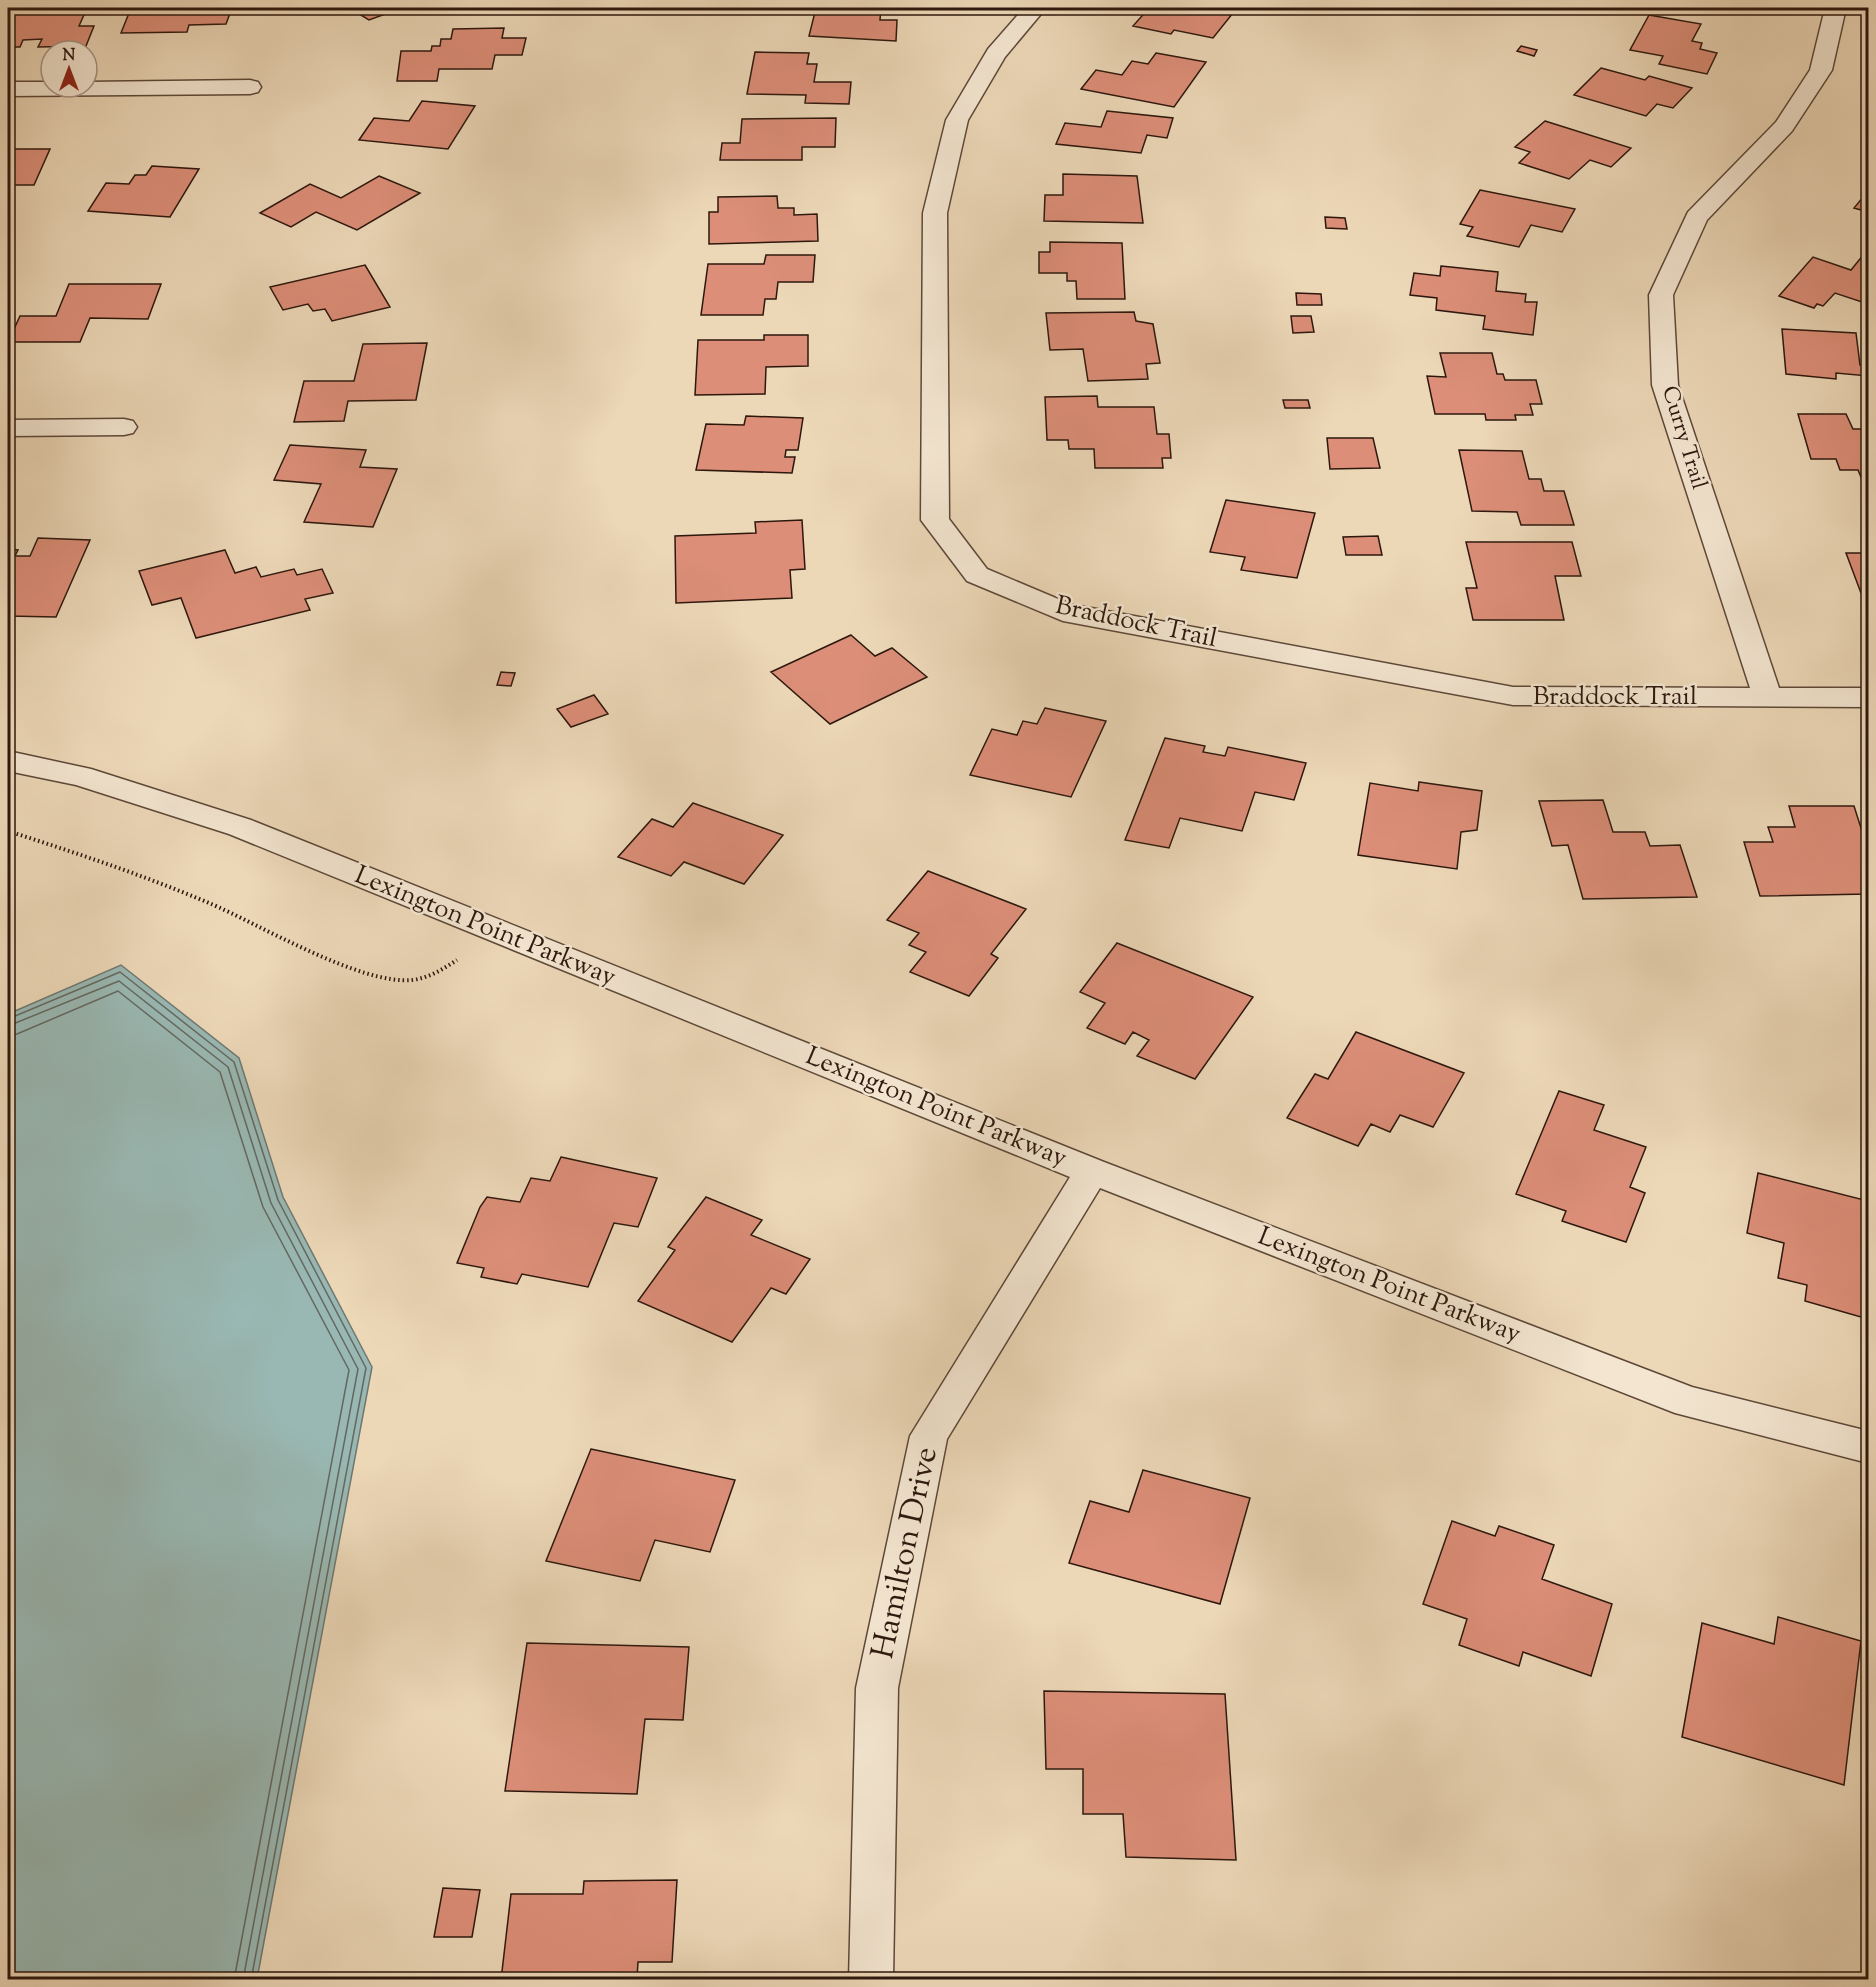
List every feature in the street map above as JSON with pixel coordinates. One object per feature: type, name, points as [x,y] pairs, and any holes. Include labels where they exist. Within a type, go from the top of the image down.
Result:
[{"type":"street","name":"Braddock Trail","points":[[1035,8],[996,54],[957,120],[935,213],[935,520],[977,575],[1063,612],[1513,696],[1869,698]]},
{"type":"street","name":"Curry Trail","points":[[1768,698],[1665,385],[1661,295],[1696,217],[1784,126],[1821,70],[1836,8]]},
{"type":"street","points":[[8,88],[250,87]]},
{"type":"street","points":[[8,428],[124,428]]},
{"type":"street","name":"Lexington Point Parkway","points":[[8,761],[80,776],[240,827],[1092,1171],[1688,1402],[1869,1447]]},
{"type":"street","name":"Hamilton Drive","points":[[871,1980],[877,1688],[929,1436],[1092,1171]]},
{"type":"path","points":[[8,831],[108,864],[210,903],[331,960],[382,977],[411,980],[434,974],[499,933]]},
{"type":"water","points":[[121,965],[239,1058],[283,1197],[372,1367],[257,1979],[8,1979],[8,1014]]},
{"type":"building","points":[[12,8],[44,8],[42,10],[87,8],[79,26],[94,26],[89,39],[23,40],[20,47],[8,47],[8,18]]},
{"type":"building","points":[[149,8],[232,8],[226,24],[189,25],[187,32],[121,33],[129,13],[148,13]]},
{"type":"building","points":[[349,8],[402,8],[369,20]]},
{"type":"building","points":[[816,8],[881,8],[880,20],[897,20],[896,41],[809,36]]},
{"type":"building","points":[[1149,8],[1237,8],[1213,38],[1174,30],[1171,34],[1133,26]]},
{"type":"building","points":[[1695,8],[1732,8],[1731,13]]},
{"type":"building","points":[[1649,15],[1701,24],[1692,41],[1702,43],[1700,49],[1717,53],[1707,74],[1659,64],[1663,56],[1630,50]]},
{"type":"building","points":[[504,28],[502,38],[526,38],[522,55],[495,55],[492,69],[439,69],[437,81],[397,81],[401,51],[431,51],[432,46],[440,46],[441,39],[451,39],[453,29]]},
{"type":"building","points":[[1521,46],[1537,50],[1534,56],[1517,51]]},
{"type":"building","points":[[755,52],[809,53],[807,64],[817,64],[814,82],[851,82],[849,104],[805,103],[806,95],[747,94]]},
{"type":"building","points":[[1156,53],[1206,62],[1174,107],[1081,89],[1096,70],[1122,75],[1132,61],[1148,64]]},
{"type":"building","points":[[1601,68],[1645,80],[1649,76],[1692,88],[1673,108],[1657,104],[1646,116],[1574,95]]},
{"type":"building","points":[[422,101],[475,106],[448,149],[359,140],[374,118],[409,121]]},
{"type":"building","points":[[1107,111],[1173,118],[1167,138],[1147,135],[1141,153],[1056,144],[1065,123],[1101,127]]},
{"type":"building","points":[[836,118],[835,147],[802,147],[802,160],[720,160],[722,143],[740,143],[742,119]]},
{"type":"building","points":[[1545,121],[1631,148],[1611,167],[1590,160],[1569,179],[1519,163],[1530,152],[1515,147]]},
{"type":"building","points":[[14,149],[50,149],[34,185],[8,185],[8,152],[13,152]]},
{"type":"building","points":[[152,166],[199,169],[170,217],[88,211],[106,183],[129,184],[135,175],[146,175]]},
{"type":"building","points":[[1063,174],[1137,176],[1143,223],[1044,221],[1045,195],[1063,195]]},
{"type":"building","points":[[379,176],[420,193],[357,230],[316,212],[291,227],[260,213],[310,184],[341,198]]},
{"type":"building","points":[[1480,190],[1575,209],[1562,232],[1531,225],[1519,247],[1467,236],[1473,227],[1460,224]]},
{"type":"building","points":[[1868,191],[1868,212],[1854,208]]},
{"type":"building","points":[[777,196],[778,208],[794,208],[794,215],[817,214],[818,241],[709,244],[709,212],[718,212],[718,197]]},
{"type":"building","points":[[1325,217],[1345,218],[1347,229],[1326,228]]},
{"type":"building","points":[[1050,242],[1122,243],[1125,299],[1077,299],[1076,281],[1067,281],[1067,273],[1039,273],[1039,252],[1050,252]]},
{"type":"building","points":[[1864,254],[1868,256],[1868,304],[1835,293],[1823,306],[1817,304],[1814,308],[1779,296],[1813,257],[1851,270]]},
{"type":"building","points":[[766,255],[815,255],[813,282],[778,282],[776,299],[765,299],[763,315],[701,315],[708,264],[764,264]]},
{"type":"building","points":[[365,265],[390,307],[332,321],[325,309],[313,311],[308,304],[283,310],[270,287]]},
{"type":"building","points":[[1441,266],[1498,272],[1496,291],[1526,294],[1525,302],[1537,302],[1533,335],[1483,329],[1485,316],[1436,310],[1437,298],[1410,295],[1414,273],[1440,276]]},
{"type":"building","points":[[69,284],[161,284],[148,319],[90,318],[80,342],[8,342],[20,316],[56,316]]},
{"type":"building","points":[[1296,293],[1321,294],[1322,305],[1297,305]]},
{"type":"building","points":[[1134,312],[1136,321],[1153,324],[1160,363],[1146,364],[1148,379],[1088,381],[1083,349],[1050,350],[1046,313]]},
{"type":"building","points":[[1291,316],[1311,316],[1314,332],[1293,333]]},
{"type":"building","points":[[1782,329],[1856,333],[1860,365],[1867,365],[1868,376],[1836,373],[1836,379],[1786,374]]},
{"type":"building","points":[[764,335],[808,335],[808,366],[766,367],[765,394],[695,395],[698,340],[764,340]]},
{"type":"building","points":[[427,343],[416,400],[348,401],[344,421],[294,422],[304,381],[354,381],[363,344]]},
{"type":"building","points":[[1440,353],[1492,353],[1497,374],[1503,374],[1505,380],[1536,380],[1542,404],[1530,404],[1533,415],[1515,415],[1516,420],[1486,420],[1485,414],[1435,414],[1427,376],[1446,377]]},
{"type":"building","points":[[1097,396],[1098,407],[1154,407],[1157,434],[1169,434],[1171,458],[1162,458],[1163,468],[1095,468],[1094,449],[1069,449],[1068,440],[1047,440],[1045,397]]},
{"type":"building","points":[[1283,400],[1308,400],[1310,408],[1285,408]]},
{"type":"building","points":[[1798,414],[1846,414],[1853,429],[1868,429],[1868,489],[1858,470],[1840,470],[1836,459],[1811,459]]},
{"type":"building","points":[[746,416],[803,418],[798,450],[786,450],[785,457],[795,457],[792,473],[696,470],[706,424],[744,425]]},
{"type":"building","points":[[1327,438],[1373,438],[1380,468],[1330,469]]},
{"type":"building","points":[[290,445],[366,450],[360,467],[397,469],[373,527],[304,522],[321,484],[274,480]]},
{"type":"building","points":[[1459,450],[1522,451],[1529,479],[1541,479],[1544,491],[1564,491],[1574,525],[1521,525],[1517,512],[1472,511]]},
{"type":"building","points":[[1226,500],[1315,513],[1297,578],[1241,570],[1245,557],[1210,552]]},
{"type":"building","points":[[802,520],[805,569],[790,570],[792,598],[676,603],[675,536],[756,533],[755,522]]},
{"type":"building","points":[[1378,536],[1382,555],[1346,555],[1343,537]]},
{"type":"building","points":[[38,538],[90,540],[56,617],[8,616],[8,549],[18,550],[15,556],[30,556]]},
{"type":"building","points":[[1466,542],[1572,542],[1581,576],[1555,576],[1564,620],[1473,620],[1466,588],[1477,588]]},
{"type":"building","points":[[225,550],[235,573],[256,567],[261,577],[294,569],[297,575],[322,569],[333,593],[305,599],[310,610],[196,638],[181,598],[152,605],[139,571]]},
{"type":"building","points":[[1846,553],[1868,553],[1868,593],[1861,593]]},
{"type":"building","points":[[851,635],[875,656],[892,648],[927,677],[830,724],[771,672]]},
{"type":"building","points":[[501,672],[515,673],[511,686],[497,685]]},
{"type":"building","points":[[594,695],[608,714],[571,727],[557,709]]},
{"type":"building","points":[[1045,708],[1106,721],[1071,797],[970,775],[992,729],[1017,735],[1023,721],[1037,724]]},
{"type":"building","points":[[1165,738],[1205,746],[1203,752],[1225,756],[1228,747],[1306,763],[1294,800],[1255,792],[1242,831],[1180,818],[1169,848],[1125,840]]},
{"type":"building","points":[[1419,782],[1482,791],[1477,830],[1461,832],[1457,869],[1358,855],[1370,783],[1418,791]]},
{"type":"building","points":[[1603,800],[1613,832],[1645,832],[1650,846],[1680,845],[1697,897],[1583,899],[1568,845],[1552,846],[1539,801]]},
{"type":"building","points":[[693,803],[783,835],[744,884],[684,862],[671,876],[618,857],[652,819],[673,827]]},
{"type":"building","points":[[1789,806],[1854,806],[1868,850],[1868,894],[1760,896],[1744,842],[1773,842],[1768,827],[1795,827]]},
{"type":"building","points":[[928,871],[1026,909],[991,954],[998,958],[969,996],[910,972],[926,952],[909,945],[919,933],[887,920]]},
{"type":"building","points":[[1117,943],[1253,997],[1195,1079],[1137,1056],[1149,1040],[1133,1032],[1125,1044],[1087,1028],[1105,1003],[1080,992]]},
{"type":"building","points":[[1356,1032],[1464,1073],[1433,1127],[1400,1115],[1390,1132],[1371,1124],[1358,1146],[1287,1118],[1315,1074],[1328,1079]]},
{"type":"building","points":[[1559,1091],[1604,1105],[1594,1130],[1646,1147],[1630,1187],[1645,1193],[1626,1242],[1562,1221],[1566,1211],[1516,1194]]},
{"type":"building","points":[[561,1157],[657,1178],[638,1227],[614,1223],[588,1287],[522,1274],[517,1284],[481,1277],[484,1268],[457,1263],[480,1207],[487,1197],[520,1202],[531,1178],[550,1181]]},
{"type":"building","points":[[1758,1173],[1868,1201],[1866,1254],[1868,1254],[1868,1319],[1805,1301],[1807,1285],[1778,1278],[1784,1243],[1747,1233]]},
{"type":"building","points":[[706,1197],[762,1220],[751,1235],[810,1259],[786,1294],[771,1288],[732,1342],[638,1301],[675,1250],[668,1247]]},
{"type":"building","points":[[591,1449],[735,1480],[710,1552],[655,1540],[640,1581],[546,1561]]},
{"type":"building","points":[[1143,1470],[1250,1498],[1220,1604],[1069,1563],[1090,1501],[1129,1512]]},
{"type":"building","points":[[1452,1521],[1495,1536],[1499,1526],[1554,1545],[1542,1579],[1612,1604],[1591,1676],[1523,1652],[1519,1666],[1459,1645],[1467,1619],[1423,1604]]},
{"type":"building","points":[[1778,1617],[1861,1641],[1844,1785],[1682,1737],[1702,1623],[1774,1644]]},
{"type":"building","points":[[527,1643],[689,1647],[683,1720],[645,1719],[637,1794],[505,1791]]},
{"type":"building","points":[[1044,1691],[1225,1694],[1236,1860],[1126,1857],[1123,1814],[1083,1814],[1083,1769],[1046,1769]]},
{"type":"building","points":[[677,1880],[672,1962],[638,1962],[637,1978],[655,1980],[501,1980],[511,1894],[583,1894],[584,1881]]},
{"type":"building","points":[[443,1888],[480,1890],[472,1937],[434,1937]]}]
